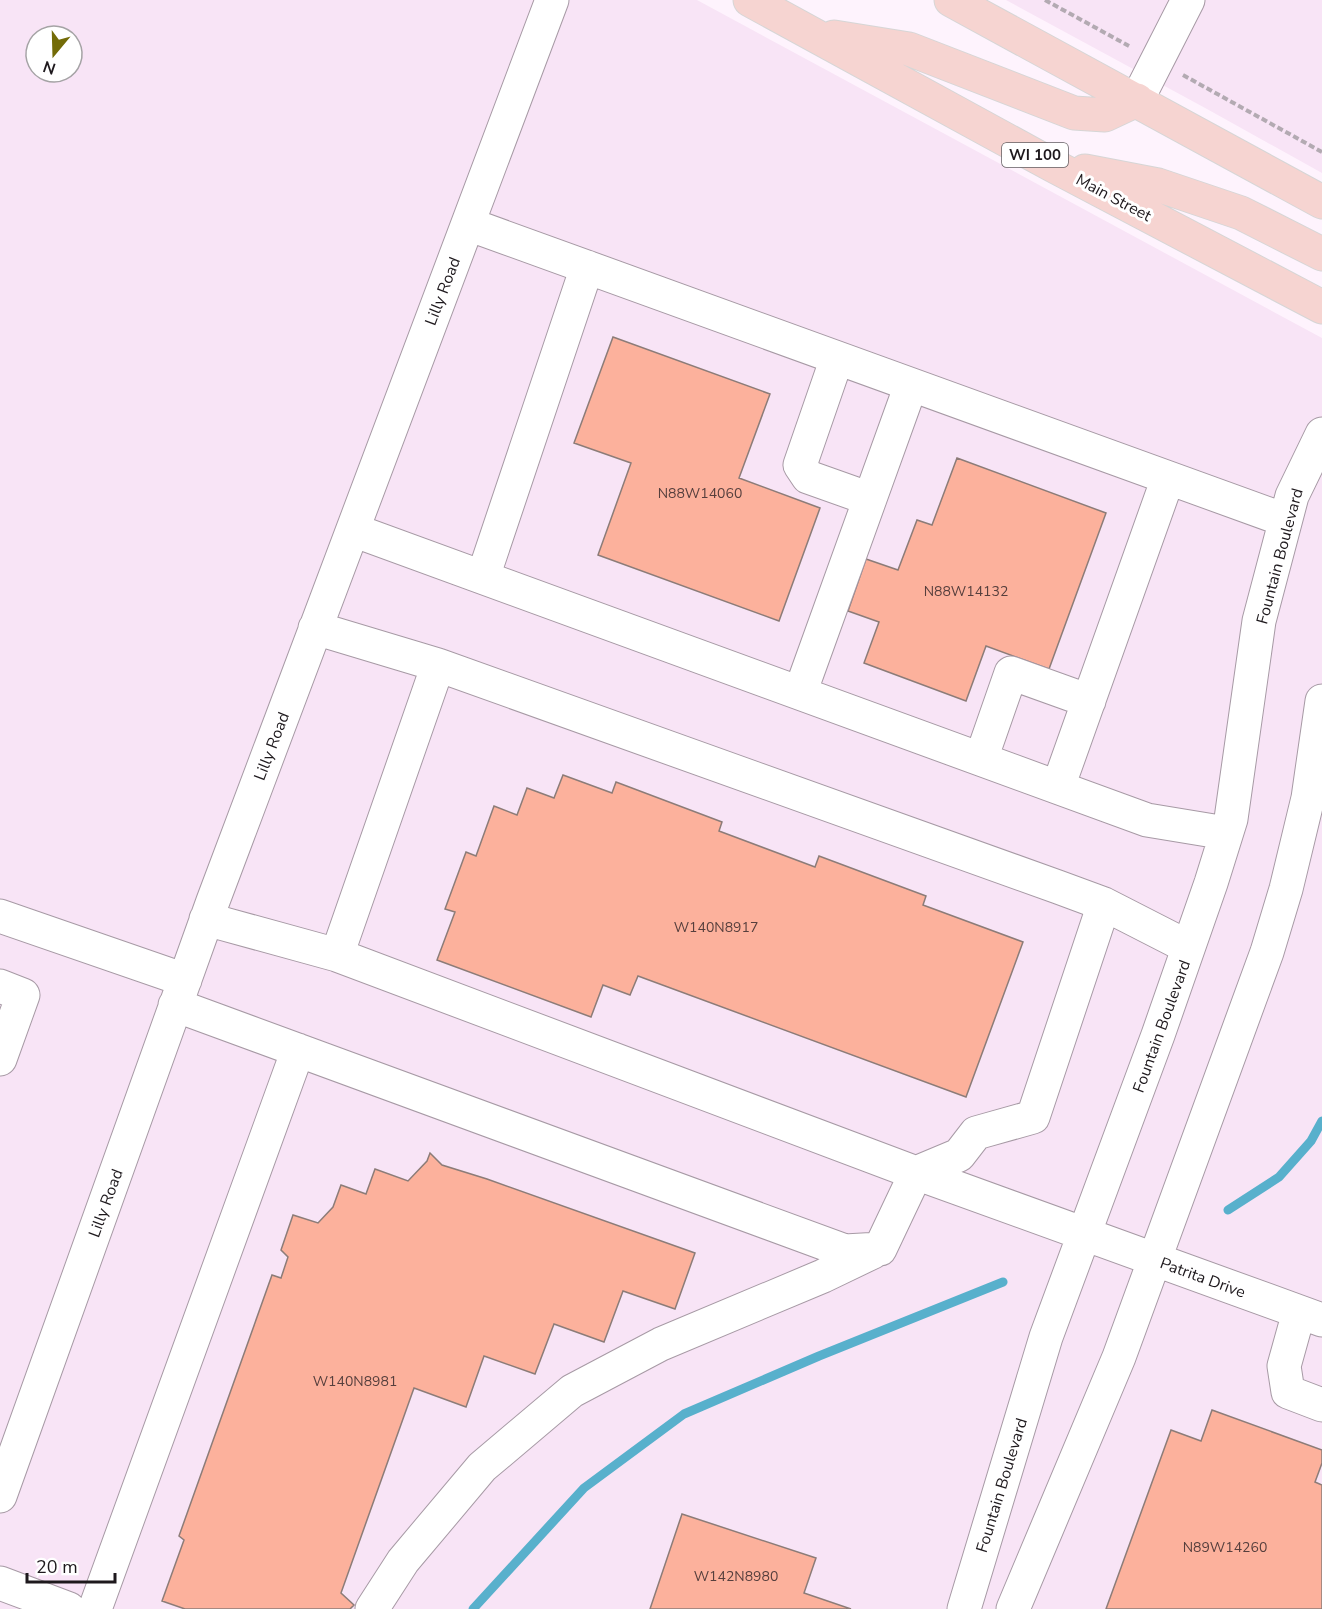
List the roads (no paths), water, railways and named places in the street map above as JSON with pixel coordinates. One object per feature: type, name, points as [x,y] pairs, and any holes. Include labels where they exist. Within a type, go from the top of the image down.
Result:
[{"type":"main road","name":"Main Street","points":[[750,0],[1054,166],[1322,307]]},
{"type":"main road","points":[[951,0],[1322,202]]},
{"type":"main road","points":[[811,34],[909,49],[1074,113],[1105,115],[1137,100]]},
{"type":"main road","points":[[1054,166],[1158,185],[1241,213],[1322,254]]},
{"type":"street","name":"Lilly Road","points":[[0,1496],[206,919],[552,0]]},
{"type":"street","points":[[1137,100],[1188,0]]},
{"type":"street","points":[[468,224],[1285,520]]},
{"type":"street","points":[[483,577],[587,267]]},
{"type":"street","points":[[837,358],[800,465],[808,477],[870,499]]},
{"type":"street","points":[[800,693],[911,385]]},
{"type":"street","name":"Fountain Boulevard","points":[[964,1609],[1046,1337],[1188,947],[1231,819],[1259,621],[1292,496],[1322,434]]},
{"type":"street","points":[[1058,787],[1168,478]]},
{"type":"street","points":[[352,530],[1147,820],[1226,833]]},
{"type":"street","points":[[315,628],[438,665],[1058,887],[1104,904],[1188,947]]},
{"type":"street","points":[[337,955],[438,665]]},
{"type":"street","points":[[981,759],[1011,673],[1089,701]]},
{"type":"street","points":[[1013,1609],[1119,1357],[1267,952],[1286,889],[1317,757],[1322,701]]},
{"type":"street","points":[[372,1609],[403,1561],[482,1467],[572,1391],[661,1344],[823,1276],[880,1248],[916,1173],[959,1155],[976,1133],[1033,1117],[1104,904]]},
{"type":"street","points":[[0,915],[180,992],[298,1050],[845,1251],[880,1248]]},
{"type":"street","name":"Patrita Drive","points":[[206,919],[337,955],[916,1173],[1311,1316]]},
{"type":"street","points":[[0,986],[23,995],[0,1059]]},
{"type":"street","points":[[95,1609],[298,1050]]},
{"type":"street","points":[[1311,1316],[1284,1366],[1288,1392],[1322,1405]]},
{"type":"street","points":[[0,1583],[69,1609]]},
{"type":"waterway","points":[[1228,1210],[1279,1177],[1311,1141],[1322,1121]]},
{"type":"waterway","points":[[473,1609],[584,1488],[684,1414],[819,1356],[1003,1282]]}]
